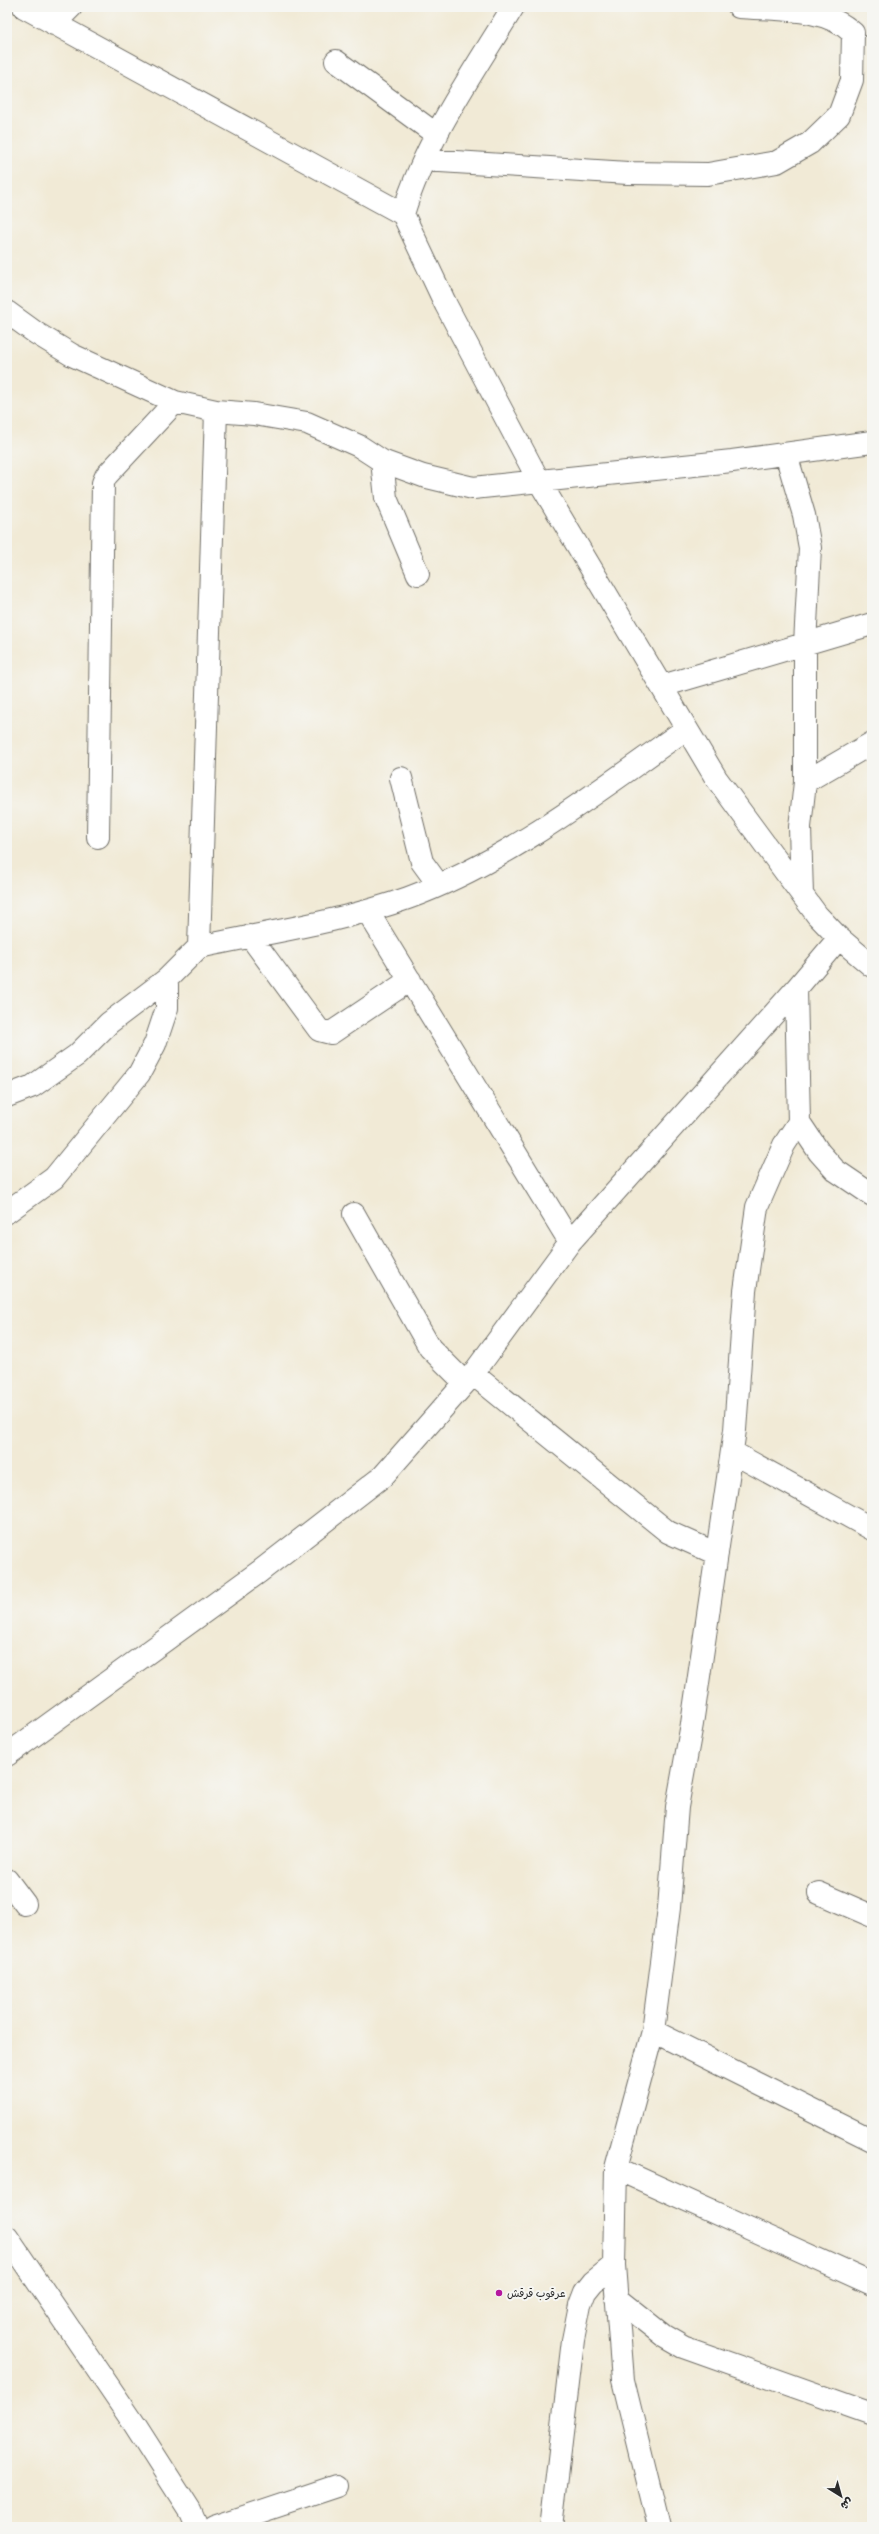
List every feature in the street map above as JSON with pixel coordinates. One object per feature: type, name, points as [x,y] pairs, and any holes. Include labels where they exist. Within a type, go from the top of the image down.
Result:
[{"type":"street","points":[[24,7],[403,214],[446,305],[539,481],[716,778],[802,895],[839,938],[872,966]]},
{"type":"street","points":[[54,24],[71,7]]},
{"type":"street","points":[[403,214],[411,188],[437,135],[513,7]]},
{"type":"street","points":[[424,160],[628,173],[708,174],[777,162],[810,143],[839,115],[852,80],[853,33],[843,23],[816,14],[739,7]]},
{"type":"street","points":[[336,61],[437,135]]},
{"type":"street","points":[[7,312],[36,333],[72,355],[175,402],[216,411],[254,414],[307,423],[359,446],[382,461],[423,476],[473,488],[786,454],[872,442]]},
{"type":"street","points":[[98,837],[103,483],[106,476],[175,402]]},
{"type":"street","points":[[199,947],[216,411]]},
{"type":"street","points":[[786,454],[804,515],[810,548],[805,644],[805,782],[800,827],[802,895]]},
{"type":"street","points":[[382,461],[386,498],[418,574]]},
{"type":"street","points":[[662,686],[872,624]]},
{"type":"street","points":[[7,1096],[33,1086],[77,1055],[109,1024],[167,979],[199,947],[368,912],[410,898],[480,865],[558,820],[686,729]]},
{"type":"street","points":[[805,782],[872,743]]},
{"type":"street","points":[[400,778],[422,862],[438,884]]},
{"type":"street","points":[[368,912],[570,1242]]},
{"type":"street","points":[[250,936],[319,1030],[331,1033],[410,980]]},
{"type":"street","points":[[7,1755],[259,1572],[383,1476],[469,1378],[570,1242],[796,990],[839,938]]},
{"type":"street","points":[[7,1212],[54,1178],[139,1074],[155,1044],[167,1008],[167,979]]},
{"type":"street","points":[[796,990],[799,1122],[819,1152],[835,1170],[872,1195]]},
{"type":"street","points":[[659,2527],[623,2380],[614,2265],[616,2168],[654,2030],[669,1908],[677,1807],[692,1724],[732,1452],[745,1291],[757,1207],[784,1145],[799,1122]]},
{"type":"street","points":[[354,1214],[430,1348],[668,1532],[717,1554]]},
{"type":"street","points":[[732,1452],[872,1529]]},
{"type":"street","points":[[7,1880],[25,1904]]},
{"type":"street","points":[[819,1893],[872,1916]]},
{"type":"street","points":[[654,2030],[872,2140]]},
{"type":"street","points":[[616,2168],[872,2284]]},
{"type":"street","points":[[7,2237],[134,2425],[190,2511],[197,2527]]},
{"type":"street","points":[[551,2527],[573,2340],[580,2305],[585,2292],[593,2282],[614,2265]]},
{"type":"street","points":[[616,2298],[664,2336],[683,2347],[872,2414]]},
{"type":"street","points":[[214,2527],[337,2486]]},
{"type":"place","name":"عرقوب قرقش","points":[[499,2293]]}]
